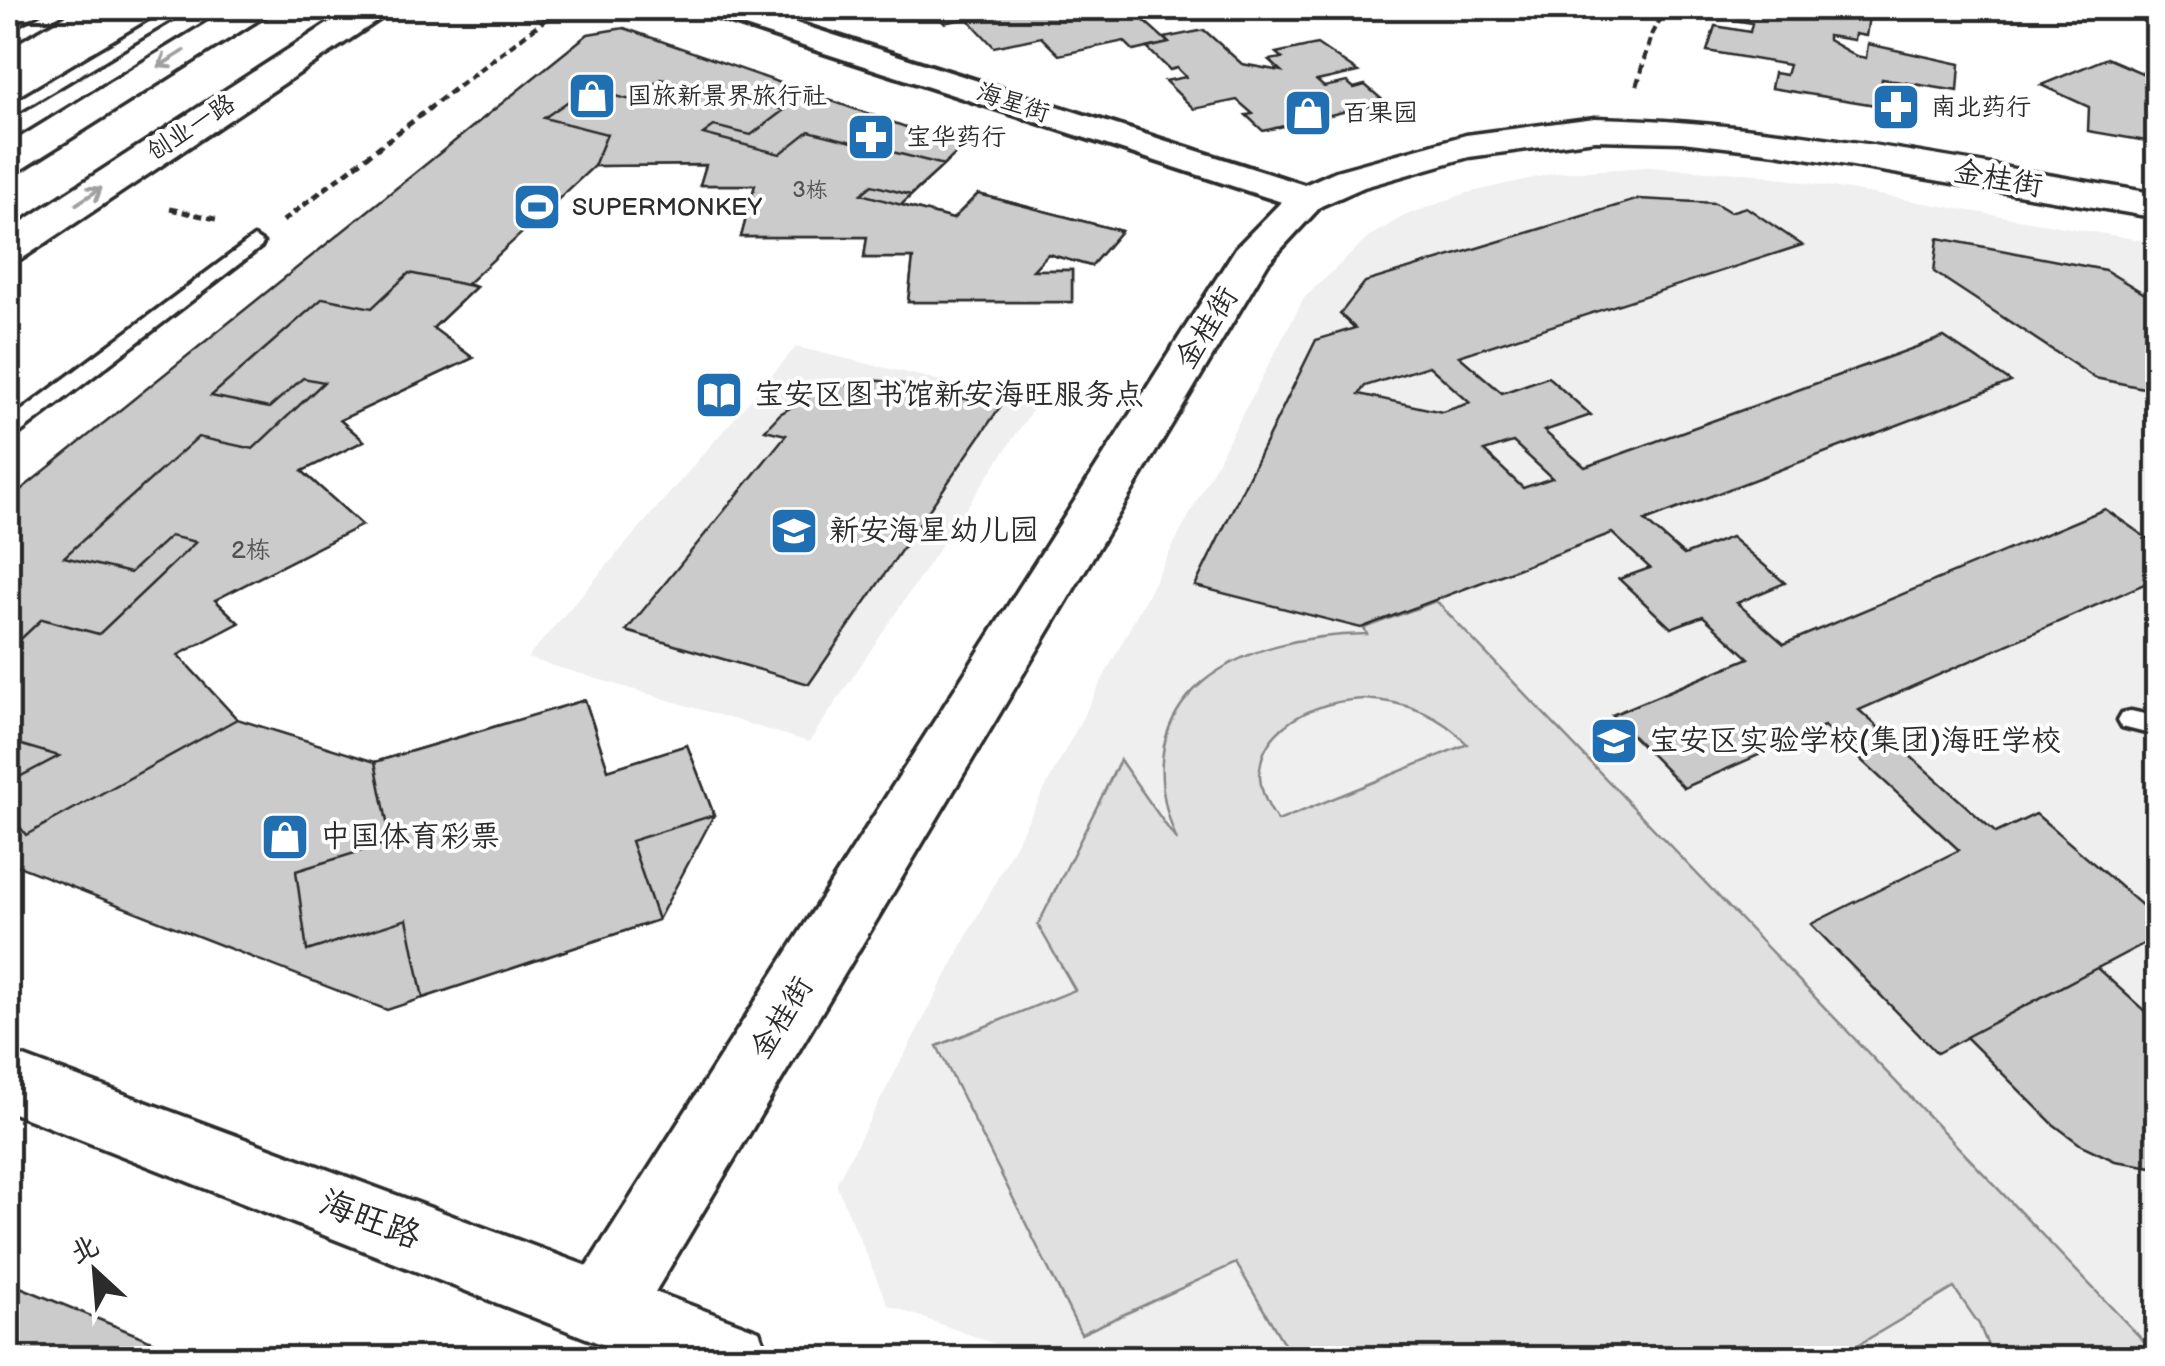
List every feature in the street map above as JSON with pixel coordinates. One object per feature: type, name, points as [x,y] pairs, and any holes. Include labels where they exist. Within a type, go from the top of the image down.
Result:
[{"type":"street","points":[[8,160],[254,8]]},
{"type":"street","name":"创业一路","points":[[8,249],[374,8]]},
{"type":"street","name":"海星街","points":[[719,8],[1307,198]]},
{"type":"street","name":"金桂街","points":[[604,1310],[1251,256],[1307,198],[1350,178],[1466,146],[1595,129],[1682,130],[1776,142],[2158,206]]},
{"type":"street","name":"海旺路","points":[[8,1081],[732,1358]]},
{"type":"lane","points":[[8,40],[64,8]]},
{"type":"lane","points":[[8,113],[183,8]]},
{"type":"lane","points":[[8,431],[254,243]]},
{"type":"lane","points":[[2131,720],[2158,727]]},
{"type":"path","points":[[254,243],[560,8]]},
{"type":"path","points":[[1604,8],[1658,16]]},
{"type":"path","points":[[1637,86],[1658,16],[1666,8]]},
{"type":"path","points":[[1868,8],[1976,8]]},
{"type":"shaded area","name":"宝安区实验学校(集团)海旺学校","points":[[1647,167],[1757,174],[2157,243],[2157,1358],[1034,1358],[888,1305],[836,1184],[1304,298],[1370,236],[1404,216],[1467,193],[1555,173]]},
{"type":"shaded area","name":"新安海星幼儿园","points":[[796,347],[1037,403],[809,742],[527,658]]},
{"type":"shaded area","points":[[1436,601],[2157,1358],[1993,1358],[1979,1324],[1954,1288],[1836,1358],[1305,1358],[1290,1354],[1236,1263],[1081,1334],[937,1046],[1075,990],[1038,925],[1120,760],[1177,841],[1163,790],[1164,747],[1177,711],[1202,683],[1235,661],[1275,646],[1320,637],[1367,634],[1364,628]],"holes":[[[1379,700],[1433,717],[1467,744],[1278,821],[1264,795],[1260,772],[1264,752],[1276,734],[1315,709],[1339,702]]]},
{"type":"building","points":[[930,8],[1130,8],[1169,43],[1134,51],[1124,41],[1059,55],[1041,37],[994,47],[967,18],[944,23]]},
{"type":"building","points":[[1724,8],[1810,8],[1869,17],[1866,36],[1855,34],[1854,40],[1828,36],[1828,40],[1866,58],[1868,44],[1960,64],[1958,91],[1882,79],[1881,85],[1903,89],[1900,109],[1771,88],[1774,73],[1786,75],[1789,65],[1707,51],[1715,26],[1750,32],[1752,23],[1721,18]]},
{"type":"building","points":[[624,28],[963,147],[901,205],[953,219],[978,194],[1121,231],[1091,266],[1048,254],[1033,270],[1072,270],[1072,302],[908,302],[913,258],[864,258],[867,237],[741,237],[755,185],[700,185],[706,165],[594,166],[467,284],[476,287],[433,328],[473,358],[340,420],[364,441],[302,471],[362,525],[215,600],[239,623],[178,655],[237,719],[375,762],[585,700],[608,770],[687,745],[714,815],[658,920],[387,1010],[8,862],[8,500],[588,34]]},
{"type":"building","points":[[1204,30],[1242,64],[1281,71],[1269,60],[1282,58],[1276,53],[1317,44],[1358,72],[1317,81],[1324,87],[1347,82],[1354,88],[1365,85],[1385,102],[1263,131],[1246,115],[1253,114],[1237,100],[1194,109],[1165,81],[1186,77],[1177,68],[1170,70],[1147,48],[1169,43],[1164,38]]},
{"type":"building","points":[[2107,58],[2156,79],[2146,83],[2156,88],[2158,94],[2158,143],[2088,131],[2089,107],[2041,85]]},
{"type":"building","points":[[661,79],[784,110],[751,135],[714,126],[703,134],[780,154],[809,131],[944,165],[911,195],[872,185],[861,194],[953,219],[978,194],[1121,231],[1091,266],[1048,254],[1033,270],[1072,270],[1072,302],[908,302],[913,258],[864,258],[867,237],[741,237],[755,185],[700,185],[706,165],[594,166],[607,134],[544,118],[586,89],[631,100]]},
{"type":"building","points":[[1639,199],[1715,203],[1730,212],[1746,207],[1802,245],[1459,356],[1502,393],[1548,377],[1591,415],[1544,431],[1585,467],[1944,337],[2011,382],[1645,521],[1684,555],[1731,537],[1785,583],[1737,603],[1784,644],[2105,509],[2158,546],[2158,578],[1859,710],[1996,833],[2036,814],[2158,919],[2158,936],[1937,1053],[1811,924],[1959,850],[1824,726],[1684,788],[1612,715],[1749,658],[1703,616],[1671,628],[1619,579],[1650,568],[1612,533],[1361,628],[1195,586],[1316,340],[1355,328],[1340,314],[1365,282]],"holes":[[[1429,366],[1470,403],[1442,412],[1359,394],[1365,386]],[[1513,442],[1552,478],[1523,488],[1484,451]]]},
{"type":"building","points":[[1938,238],[2105,270],[2158,302],[2158,391],[2095,378],[1934,272]]},
{"type":"building","points":[[409,273],[476,287],[433,328],[473,358],[340,420],[364,441],[302,471],[362,525],[215,600],[239,623],[178,655],[237,719],[26,835],[8,811],[8,783],[59,756],[8,741],[8,651],[42,619],[99,634],[196,542],[170,536],[130,573],[64,557],[198,437],[253,449],[324,382],[303,378],[269,408],[211,396],[323,298],[372,308]]},
{"type":"building","points":[[868,380],[894,382],[1000,407],[809,684],[626,631],[786,435],[765,430],[780,414],[820,390]]},
{"type":"building","points":[[585,700],[608,770],[687,745],[714,815],[631,841],[658,920],[423,998],[407,919],[307,951],[296,871],[391,842],[375,762]]},
{"type":"building","points":[[2097,968],[2158,1023],[2158,1168],[2115,1161],[2081,1145],[2053,1124],[1966,1037]]},
{"type":"building","points":[[8,1282],[193,1358],[8,1358]]},
{"type":"place","name":"国旅新景界旅行社","points":[[592,96]]},
{"type":"place","name":"南北药行","points":[[1896,107]]},
{"type":"place","name":"百果园","points":[[1308,113]]},
{"type":"place","name":"宝华药行","points":[[871,137]]},
{"type":"place","name":"SUPERMONKEY","points":[[537,207]]},
{"type":"place","name":"宝安区图书馆新安海旺服务点","points":[[719,395]]},
{"type":"place","name":"新安海星幼儿园","points":[[794,531]]},
{"type":"place","name":"宝安区实验学校(集团)海旺学校","points":[[1614,741]]},
{"type":"place","name":"中国体育彩票","points":[[285,837]]}]
